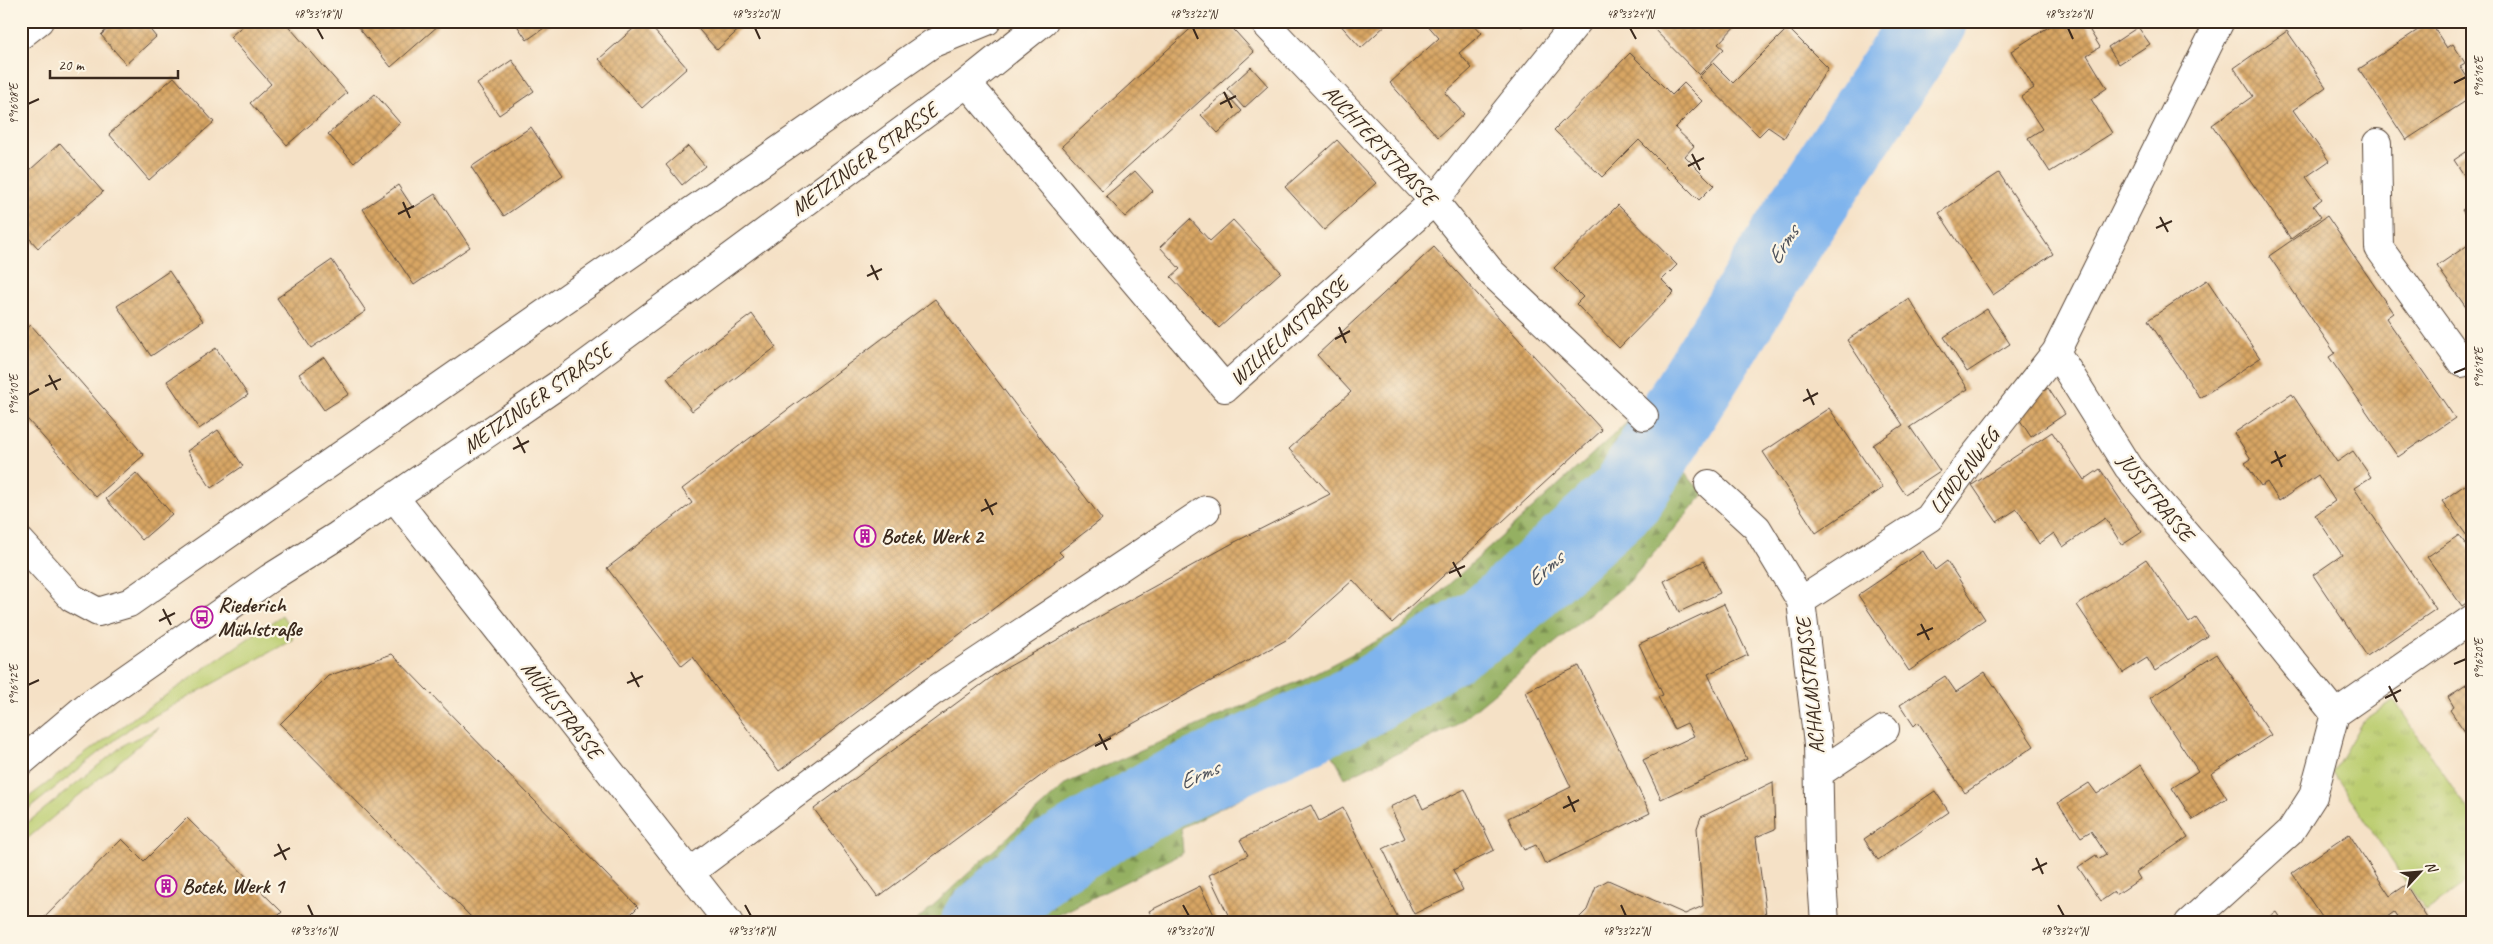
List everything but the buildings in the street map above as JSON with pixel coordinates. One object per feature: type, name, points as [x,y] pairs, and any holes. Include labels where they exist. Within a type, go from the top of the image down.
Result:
[{"type":"street","points":[[21,35],[39,21]]},
{"type":"street","points":[[21,542],[72,598],[98,612],[128,603],[933,43],[987,21]]},
{"type":"street","name":"METZINGER STRASSE","points":[[21,762],[86,707],[270,578],[394,498],[558,385],[967,83],[1044,21]]},
{"type":"street","name":"AUCHTERTSTRASSE","points":[[1263,21],[1434,201],[1492,273],[1644,416]]},
{"type":"street","name":"WILHELMSTRASSE","points":[[967,83],[1225,388],[1434,201],[1578,21]]},
{"type":"street","points":[[2056,352],[2220,21]]},
{"type":"street","points":[[2377,144],[2379,248],[2462,363]]},
{"type":"street","name":"LINDENWEG","points":[[1801,601],[1929,518],[1967,465],[2056,352]]},
{"type":"street","name":"JUSISTRASSE","points":[[2056,352],[2128,467],[2240,596],[2335,714]]},
{"type":"street","name":"ACHALMSTRASSE","points":[[1709,484],[1757,528],[1801,601],[1818,744],[1825,923]]},
{"type":"street","name":"MÜHLSTRASSE","points":[[394,498],[728,922]]},
{"type":"street","points":[[690,873],[932,692],[1206,510]]},
{"type":"street","points":[[2189,923],[2290,832],[2313,796],[2335,714],[2472,618]]},
{"type":"street","points":[[1818,773],[1885,729]]},
{"type":"green space","points":[[1633,417],[1704,494],[1630,581],[1453,727],[1345,778],[1331,752],[1181,828],[1183,853],[1042,923],[914,923],[1067,783],[1304,679],[1400,629]]},
{"type":"green space","points":[[282,615],[293,633],[292,640],[152,717],[139,721],[21,815],[21,803],[136,716]]},
{"type":"green space","points":[[2394,700],[2472,816],[2472,875],[2465,883],[2425,911],[2333,772],[2362,722]]},
{"type":"green space","points":[[159,728],[21,844],[21,828],[126,743]]},
{"type":"waterway","name":"Erms","points":[[979,923],[1044,862],[1167,790],[1359,702],[1490,620],[1627,495],[1799,219],[1929,21]]},
{"type":"place","name":"Botek, Werk 2","points":[[865,536]]},
{"type":"place","name":"Riederich Mühlstraße","points":[[202,617]]},
{"type":"place","name":"Botek, Werk 1","points":[[166,886]]}]
